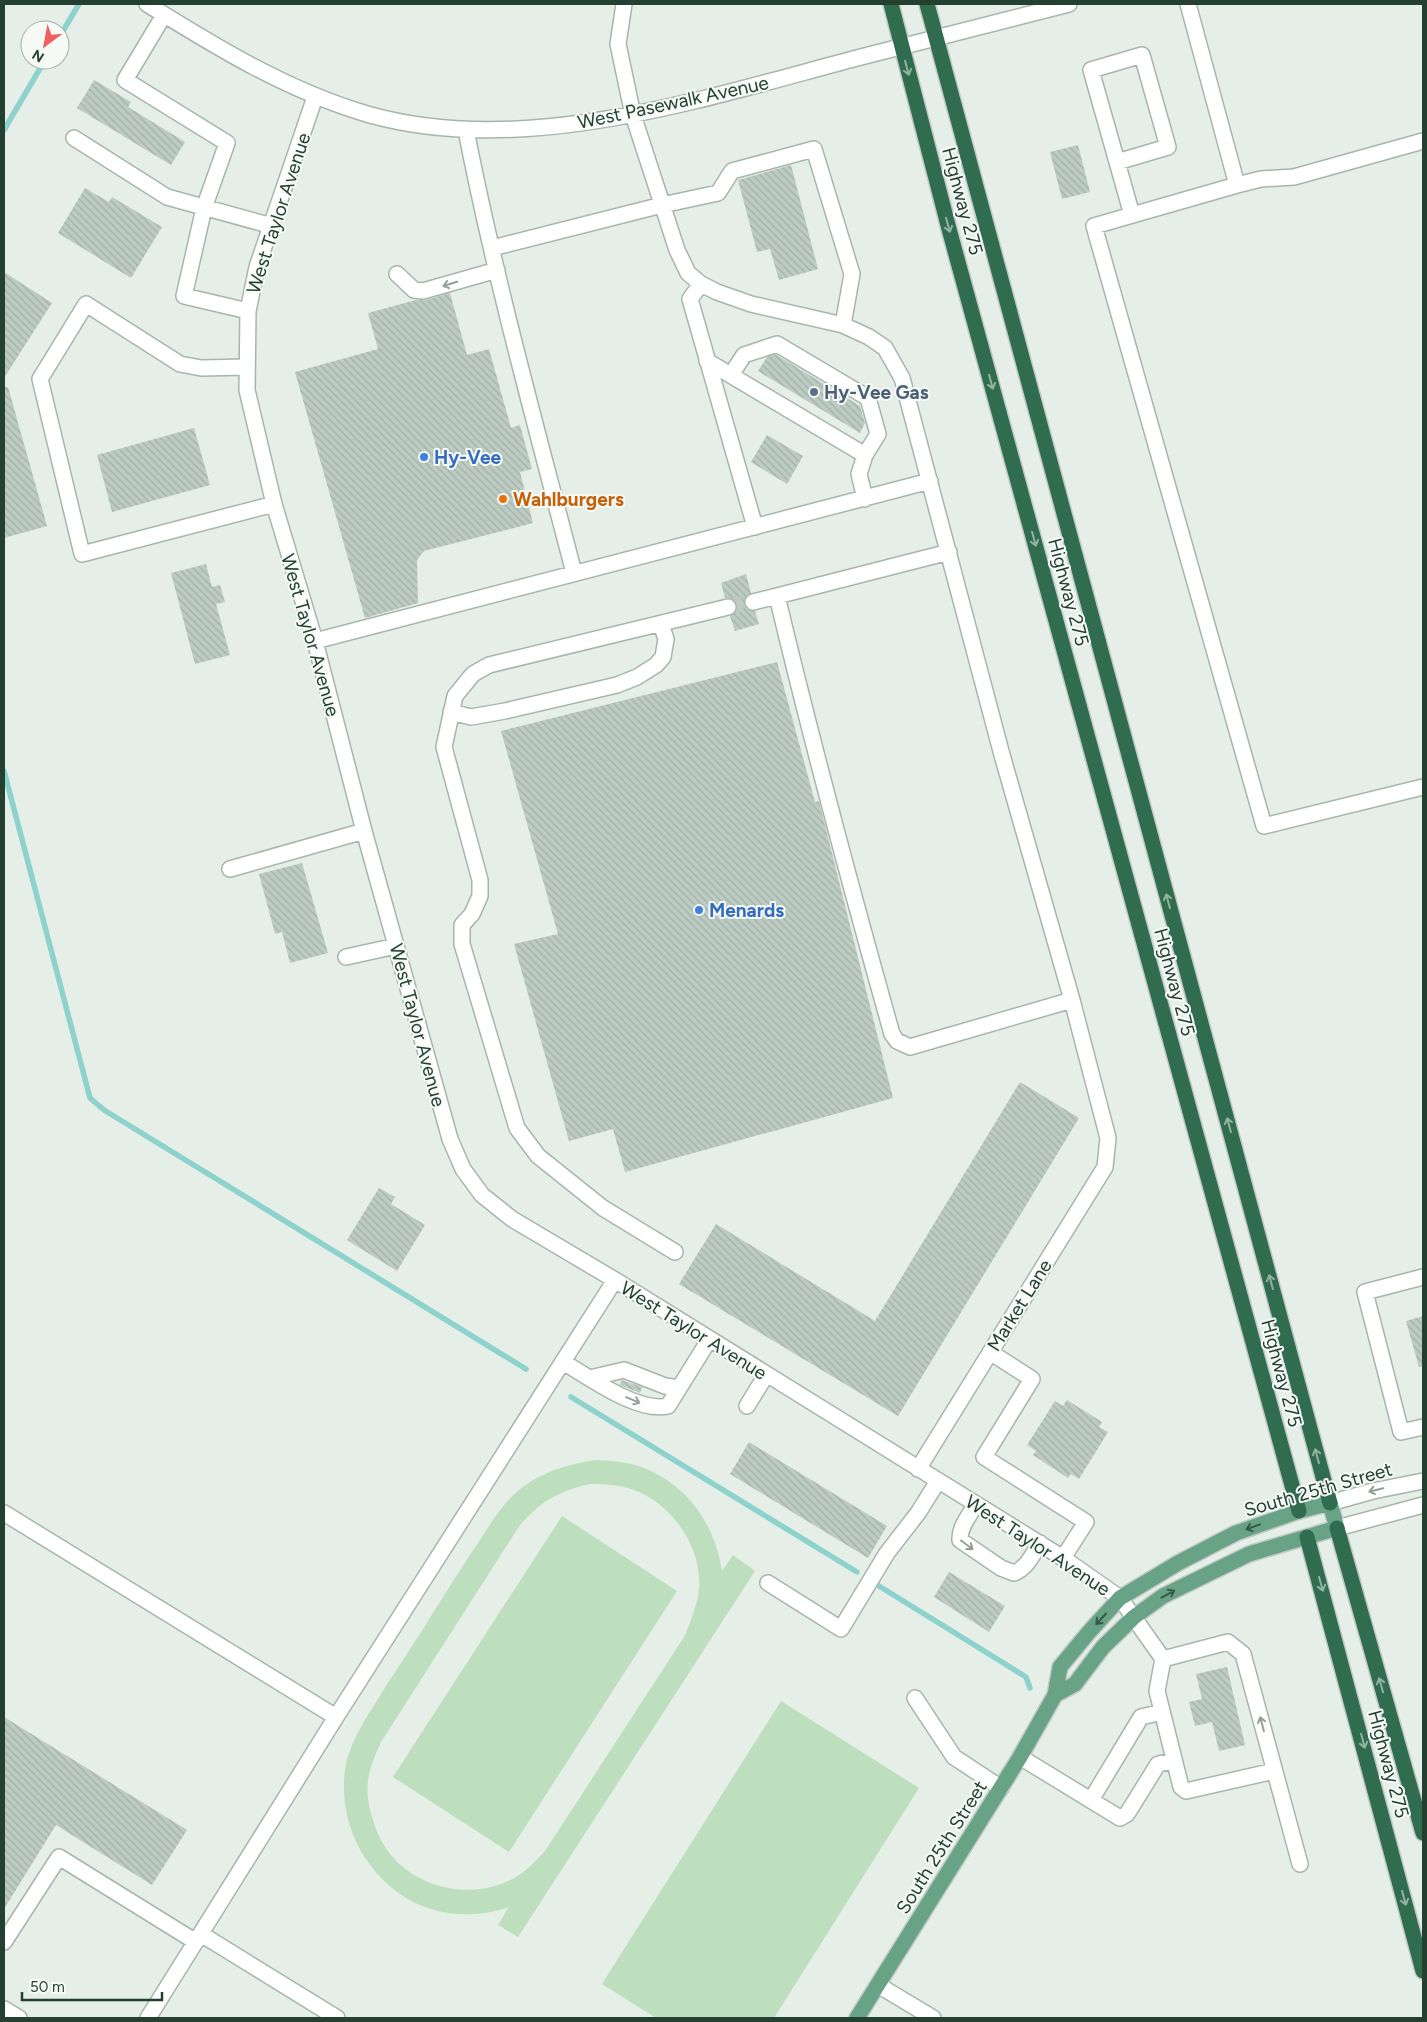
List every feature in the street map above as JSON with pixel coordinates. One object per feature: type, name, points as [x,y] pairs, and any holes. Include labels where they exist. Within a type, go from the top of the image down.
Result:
[{"type":"highway","name":"Highway 275","points":[[891,4],[957,258],[1299,1511]]},
{"type":"highway","name":"Highway 275","points":[[927,4],[1330,1503]]},
{"type":"highway","name":"Highway 275","points":[[1337,1528],[1423,1833]]},
{"type":"highway","name":"Highway 275","points":[[1307,1537],[1423,1971]]},
{"type":"main road","name":"South 25th Street","points":[[858,2018],[1020,1756],[1055,1695],[1060,1667],[1120,1598],[1178,1564],[1236,1534],[1299,1511],[1330,1503]]},
{"type":"main road","name":"Highway 275","points":[[1330,1503],[1337,1528]]},
{"type":"main road","name":"Highway 275","points":[[1299,1511],[1307,1537]]},
{"type":"main road","name":"South 25th Street","points":[[1055,1695],[1075,1684],[1103,1647],[1134,1617],[1163,1596],[1249,1554],[1337,1528]]},
{"type":"street","name":"West Pasewalk Avenue","points":[[147,4],[265,74],[315,97],[368,115],[411,124],[466,130],[520,129],[574,124],[633,115],[784,79],[1069,4]]},
{"type":"street","points":[[624,4],[618,44],[633,115],[677,250],[688,273],[701,284],[751,304],[843,325],[869,337],[885,348],[902,378],[1002,755],[1072,1000],[918,1046],[910,1047],[897,1041],[892,1034],[867,944],[802,702],[777,596]]},
{"type":"street","points":[[1188,4],[1237,185]]},
{"type":"street","points":[[164,15],[126,80],[226,143],[204,208],[184,296],[248,311]]},
{"type":"street","points":[[1117,162],[1168,148],[1142,55],[1091,70],[1117,162],[1132,215]]},
{"type":"street","name":"West Taylor Avenue","points":[[315,97],[272,226],[256,267],[248,311],[247,390],[274,504],[315,641],[364,831],[450,1139],[463,1169],[482,1195],[512,1219],[615,1280],[1063,1558],[1120,1598],[1163,1659]]},
{"type":"street","points":[[466,130],[496,270],[574,573]]},
{"type":"street","points":[[74,138],[167,197],[272,226]]},
{"type":"street","points":[[1423,141],[1294,177],[1261,179],[1237,185],[1094,226],[1264,826],[1423,787]]},
{"type":"street","points":[[492,248],[662,205],[718,193],[732,171],[814,149],[852,274],[843,325]]},
{"type":"street","points":[[397,274],[414,290],[423,291],[496,270]]},
{"type":"street","points":[[701,284],[690,298],[754,527]]},
{"type":"street","points":[[247,366],[201,368],[180,364],[86,304],[40,379],[82,554],[274,504]]},
{"type":"street","points":[[731,375],[744,355],[777,344],[868,398],[878,434],[866,455],[859,474],[865,499]]},
{"type":"street","points":[[708,361],[866,455]]},
{"type":"street","points":[[315,641],[930,481]]},
{"type":"street","points":[[753,602],[949,552]]},
{"type":"street","points":[[675,1252],[603,1208],[538,1156],[517,1128],[462,944],[462,925],[472,914],[480,896],[480,880],[444,747],[455,696],[473,674],[489,665],[728,607]]},
{"type":"street","points":[[451,712],[470,717],[505,711],[617,685],[638,677],[656,665],[663,657],[666,639],[661,624]]},
{"type":"street","points":[[230,869],[364,831]]},
{"type":"street","points":[[346,957],[396,946]]},
{"type":"street","name":"Market Lane","points":[[918,1469],[1105,1167],[1108,1138],[1072,1000]]},
{"type":"street","points":[[1423,1277],[1365,1292],[1402,1432],[1423,1427]]},
{"type":"street","points":[[148,2018],[336,1717],[615,1280]]},
{"type":"street","points":[[563,1362],[614,1392],[644,1405],[658,1408],[668,1406],[709,1340]]},
{"type":"street","points":[[990,1352],[1032,1379],[984,1457],[1086,1522],[1063,1558]]},
{"type":"street","points":[[590,1378],[624,1370],[664,1386],[679,1388]]},
{"type":"street","points":[[747,1406],[766,1375]]},
{"type":"street","points":[[768,1583],[841,1629],[887,1553],[918,1513],[938,1481]]},
{"type":"street","name":"South 25th Street","points":[[1330,1503],[1373,1491],[1423,1481]]},
{"type":"street","points":[[976,1504],[963,1525],[960,1540],[1001,1568],[1014,1573],[1018,1571],[1028,1561],[1040,1543]]},
{"type":"street","name":"South 25th Street","points":[[1337,1528],[1423,1505]]},
{"type":"street","points":[[4,1513],[336,1717]]},
{"type":"street","points":[[1274,1771],[1186,1791],[1181,1787],[1157,1691],[1163,1659],[1228,1642],[1243,1654],[1300,1864]]},
{"type":"street","points":[[915,1698],[954,1757],[1001,1788]]},
{"type":"street","points":[[1091,1800],[1141,1717],[1162,1712]]},
{"type":"street","points":[[1020,1756],[1120,1818],[1127,1814],[1158,1764],[1174,1761]]},
{"type":"street","points":[[4,1942],[59,1857],[337,2018]]},
{"type":"street","points":[[878,1985],[933,2018]]},
{"type":"street","points":[[4,2009],[19,2018]]},
{"type":"green space","points":[[596,1460],[616,1461],[643,1467],[664,1478],[689,1499],[699,1511],[714,1539],[722,1571],[733,1555],[755,1571],[518,1937],[498,1925],[509,1907],[480,1914],[437,1911],[409,1900],[384,1880],[362,1853],[354,1838],[345,1805],[345,1770],[351,1748],[367,1716],[463,1565],[504,1506],[519,1490],[536,1478],[555,1470]],"holes":[[[590,1484],[621,1486],[639,1492],[652,1499],[675,1519],[691,1545],[699,1574],[698,1595],[689,1625],[684,1637],[545,1851],[516,1877],[496,1886],[454,1889],[433,1884],[415,1875],[398,1863],[384,1846],[375,1826],[369,1804],[368,1781],[375,1756],[381,1742],[520,1525],[535,1509],[551,1498]]]},
{"type":"green space","points":[[562,1516],[677,1591],[509,1852],[393,1777]]},
{"type":"green space","points":[[781,1701],[919,1788],[774,2018],[656,2018],[602,1984]]},
{"type":"building","points":[[94,80],[131,102],[128,107],[185,142],[171,165],[77,108]]},
{"type":"building","points":[[1078,145],[1090,192],[1062,199],[1050,152]]},
{"type":"building","points":[[791,165],[818,269],[779,280],[770,249],[757,252],[738,180]]},
{"type":"building","points":[[85,188],[109,202],[112,197],[162,227],[131,278],[58,233]]},
{"type":"building","points":[[4,272],[52,303],[4,378]]},
{"type":"building","name":"Hy-Vee","points":[[450,293],[467,355],[489,349],[511,428],[520,425],[532,469],[520,472],[533,523],[424,551],[417,560],[418,603],[365,618],[295,372],[378,349],[368,313]]},
{"type":"building","points":[[775,354],[860,406],[865,423],[860,433],[758,371],[767,357]]},
{"type":"building","points":[[4,387],[8,387],[47,526],[4,538]]},
{"type":"building","points":[[194,428],[210,485],[112,512],[97,455]]},
{"type":"building","points":[[767,435],[803,456],[787,484],[751,462]]},
{"type":"building","points":[[206,564],[212,587],[220,585],[225,602],[216,604],[230,655],[195,664],[171,573]]},
{"type":"building","points":[[746,574],[751,593],[746,596],[744,604],[747,609],[755,611],[759,624],[735,631],[730,616],[737,610],[737,604],[731,598],[725,598],[721,583]]},
{"type":"building","name":"Menards","points":[[777,662],[815,802],[819,801],[893,1098],[625,1172],[613,1129],[569,1141],[514,944],[558,934],[501,731]]},
{"type":"building","points":[[302,863],[328,953],[290,963],[282,932],[275,934],[259,874]]},
{"type":"building","points":[[1020,1082],[1079,1118],[898,1416],[679,1284],[716,1224],[875,1321]]},
{"type":"building","points":[[379,1188],[395,1197],[391,1204],[425,1225],[397,1271],[347,1240]]},
{"type":"building","points":[[1423,1316],[1423,1366],[1419,1367],[1406,1321]]},
{"type":"building","points":[[621,1380],[642,1387],[640,1393],[620,1385]]},
{"type":"building","points":[[1067,1400],[1102,1422],[1099,1427],[1108,1432],[1079,1479],[1071,1474],[1068,1478],[1033,1455],[1036,1451],[1027,1445],[1055,1401],[1063,1406]]},
{"type":"building","points":[[749,1442],[887,1526],[868,1558],[730,1474]]},
{"type":"building","points":[[949,1572],[1005,1606],[989,1632],[934,1597]]},
{"type":"building","points":[[1227,1667],[1245,1745],[1219,1751],[1212,1722],[1195,1726],[1189,1702],[1202,1699],[1196,1674]]},
{"type":"building","points":[[4,1717],[187,1830],[152,1885],[56,1825],[4,1909]]},
{"type":"waterway","points":[[70,20],[79,4]]},
{"type":"waterway","points":[[4,130],[39,70]]},
{"type":"waterway","points":[[4,771],[90,1098],[104,1110],[526,1369]]},
{"type":"waterway","points":[[571,1397],[857,1572]]},
{"type":"waterway","points":[[879,1586],[1026,1677],[1030,1688]]},
{"type":"tunnel","points":[[728,607],[753,602]]},
{"type":"place","name":"Hy-Vee Gas","points":[[814,392]]},
{"type":"place","name":"Hy-Vee","points":[[424,457]]},
{"type":"place","name":"Wahlburgers","points":[[503,499]]},
{"type":"place","name":"Menards","points":[[699,910]]}]
